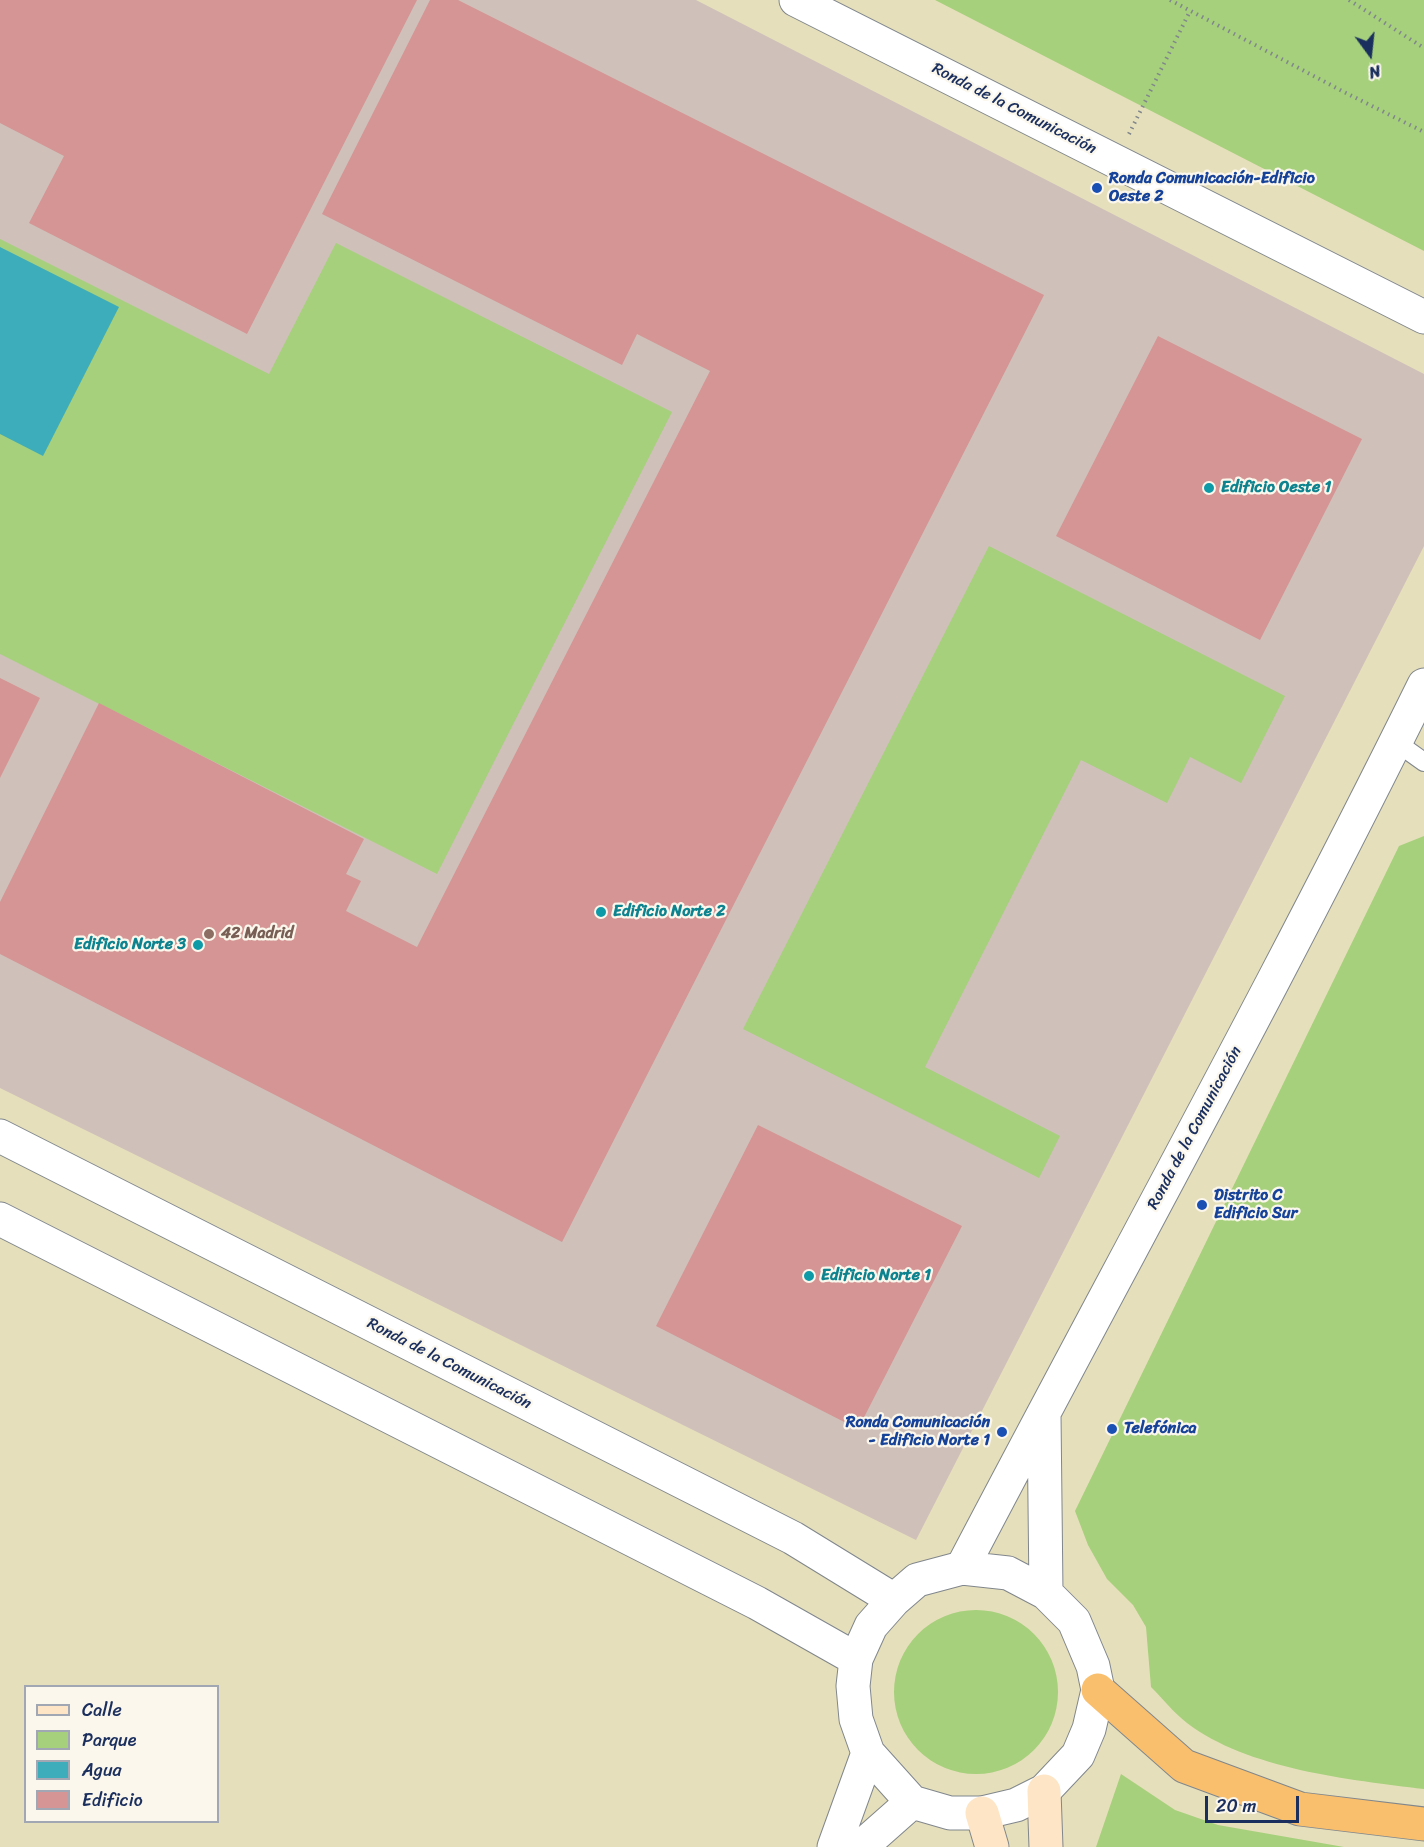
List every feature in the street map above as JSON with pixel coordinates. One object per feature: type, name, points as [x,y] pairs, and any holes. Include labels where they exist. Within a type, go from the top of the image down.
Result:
[{"type":"highway","points":[[1098,1690],[1184,1766],[1300,1809],[1424,1824]]},
{"type":"street","name":"Ronda de la Comunicación","points":[[796,0],[1424,317]]},
{"type":"street","name":"Ronda de la Comunicación","points":[[962,1568],[1044,1410],[1166,1185],[1424,685]]},
{"type":"street","name":"Ronda de la Comunicación","points":[[0,1136],[793,1538],[894,1600]]},
{"type":"street","points":[[0,1219],[736,1593],[856,1659]]},
{"type":"street","points":[[1044,1410],[1046,1593]]},
{"type":"street","points":[[962,1568],[1008,1573],[1046,1593],[1074,1621],[1093,1666],[1098,1690],[1089,1729],[1077,1755],[1044,1791],[1016,1805],[982,1813],[950,1813],[912,1802],[868,1753],[856,1719],[853,1686],[856,1659],[871,1626],[894,1600],[917,1580],[962,1568]]},
{"type":"street","points":[[834,1847],[868,1753]]},
{"type":"street","points":[[1044,1791],[1046,1847]]},
{"type":"street","points":[[861,1847],[912,1802]]},
{"type":"street","points":[[982,1813],[992,1847]]},
{"type":"lane","points":[[1396,742],[1424,762]]},
{"type":"path","points":[[1170,0],[1424,132]]},
{"type":"path","points":[[1348,0],[1424,48]]},
{"type":"path","points":[[1115,160],[1190,11]]},
{"type":"shaded area","points":[[0,0],[696,0],[1424,374],[1424,546],[916,1540],[0,1088]]},
{"type":"green space","points":[[935,0],[1424,0],[1424,251]]},
{"type":"green space","points":[[0,239],[269,374],[336,243],[672,412],[437,874],[0,654]]},
{"type":"green space","points":[[989,546],[1285,696],[1241,783],[1190,757],[1167,803],[1081,760],[925,1067],[1060,1136],[1039,1178],[743,1029]]},
{"type":"green space","points":[[1424,836],[1424,1789],[1332,1776],[1269,1762],[1211,1739],[1187,1723],[1151,1687],[1146,1627],[1133,1605],[1107,1579],[1088,1545],[1075,1511],[1399,846]]},
{"type":"green space","points":[[976,1610],[992,1611],[1007,1616],[1034,1634],[1052,1661],[1057,1676],[1057,1708],[1052,1723],[1034,1750],[1007,1768],[992,1773],[976,1774],[960,1773],[945,1768],[918,1750],[900,1723],[895,1708],[894,1692],[895,1676],[900,1661],[918,1634],[945,1616],[960,1611]]},
{"type":"green space","points":[[1121,1774],[1175,1810],[1218,1825],[1344,1847],[1096,1847]]},
{"type":"water","points":[[0,247],[119,307],[43,456],[0,434]]},
{"type":"building","points":[[0,0],[417,0],[247,334],[29,223],[64,156],[0,123]]},
{"type":"building","points":[[430,0],[458,0],[1044,295],[562,1242],[0,954],[0,902],[99,703],[364,839],[346,874],[361,881],[346,911],[417,947],[710,371],[637,334],[622,365],[322,214]]},
{"type":"building","name":"Edificio Oeste 1","points":[[1158,336],[1362,439],[1260,640],[1056,536]]},
{"type":"building","points":[[0,678],[40,698],[0,778]]},
{"type":"building","name":"Edificio Norte 1","points":[[758,1125],[962,1226],[858,1429],[656,1326]]},
{"type":"place","name":"Ronda Comunicación-Edificio Oeste 2","points":[[1097,188]]},
{"type":"place","name":"Edificio Oeste 1","points":[[1209,488]]},
{"type":"place","name":"Edificio Norte 2","points":[[601,912]]},
{"type":"place","name":"42 Madrid","points":[[209,934]]},
{"type":"place","name":"Edificio Norte 3","points":[[198,945]]},
{"type":"place","name":"Distrito C Edificio Sur","points":[[1202,1205]]},
{"type":"place","name":"Edificio Norte 1","points":[[809,1276]]},
{"type":"place","name":"Telefónica","points":[[1112,1429]]},
{"type":"place","name":"Ronda Comunicación - Edificio Norte 1","points":[[1002,1432]]}]
